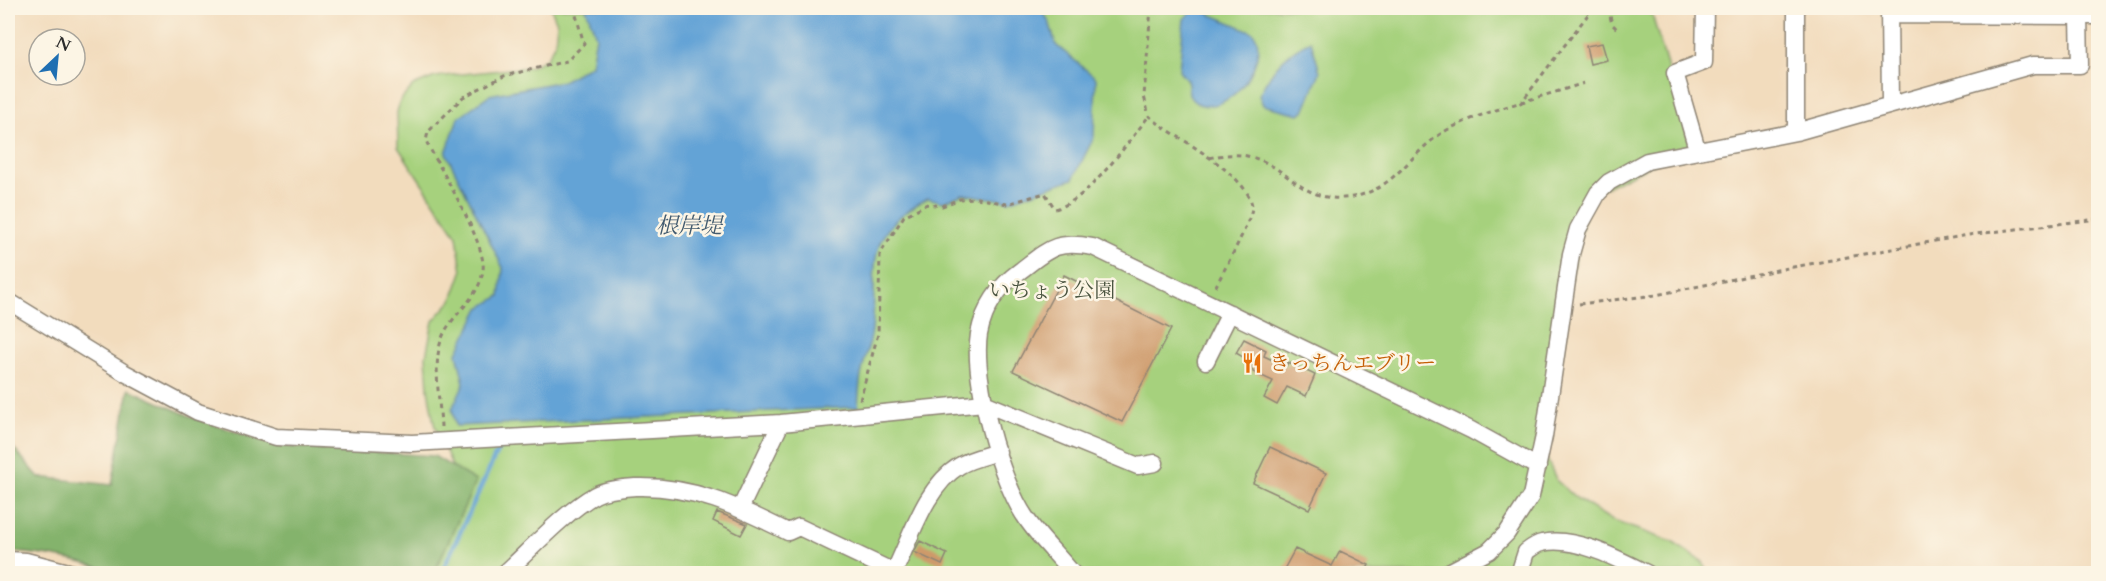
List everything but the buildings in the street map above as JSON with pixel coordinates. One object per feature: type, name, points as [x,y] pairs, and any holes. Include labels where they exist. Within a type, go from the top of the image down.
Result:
[{"type":"street","points":[[1697,149],[1675,73],[1704,62],[1705,8]]},
{"type":"street","points":[[1796,8],[1796,132]]},
{"type":"street","points":[[1890,104],[1889,11],[2098,16]]},
{"type":"street","points":[[1445,573],[1489,551],[1508,533],[1531,495],[1538,467],[1562,306],[1578,229],[1598,193],[1609,182],[1647,161],[1697,149],[1796,132],[2032,65],[2080,65],[2079,16]]},
{"type":"street","points":[[1073,573],[1025,517],[998,452],[984,403],[980,334],[990,302],[1003,284],[1051,248],[1071,243],[1093,247],[1208,302],[1471,430],[1538,467]]},
{"type":"street","points":[[8,301],[125,373],[198,412],[276,437],[412,443],[781,423],[984,403],[1138,466],[1155,463]]},
{"type":"street","points":[[1206,361],[1230,313]]},
{"type":"street","points":[[740,509],[781,423]]},
{"type":"street","points":[[504,573],[596,494],[621,488],[651,487],[689,490],[740,509],[788,531],[800,527],[894,572],[934,490],[946,476],[960,465],[998,452]]},
{"type":"street","points":[[1519,573],[1526,552],[1540,543],[1562,542],[1601,551],[1648,573]]},
{"type":"street","points":[[8,560],[26,561],[76,573]]},
{"type":"path","points":[[441,435],[438,359],[446,329],[473,297],[484,269],[477,241],[426,141],[428,132],[463,98],[504,76],[567,62],[584,44],[574,8]]},
{"type":"path","points":[[1151,8],[1144,96],[1149,116],[1237,180],[1252,206],[1249,219],[1208,302]]},
{"type":"path","points":[[1520,104],[1593,8]]},
{"type":"path","points":[[1608,8],[1612,24],[1617,29]]},
{"type":"path","points":[[1209,158],[1240,154],[1256,156],[1311,191],[1330,198],[1345,198],[1375,190],[1390,182],[1447,130],[1584,83]]},
{"type":"path","points":[[855,406],[861,399],[878,334],[880,254],[904,216],[927,204],[942,206],[960,198],[977,198],[1007,204],[1046,193],[1054,209],[1061,208],[1074,202],[1090,186],[1149,116]]},
{"type":"path","points":[[1562,306],[1656,295],[1968,235],[2098,219]]},
{"type":"green space","name":"いちょう公園","points":[[551,8],[1650,8],[1690,143],[1686,148],[1589,195],[1537,438],[1557,481],[1576,498],[1611,520],[1672,542],[1703,562],[1707,573],[417,573],[454,470],[434,424],[428,389],[426,356],[433,321],[452,300],[462,272],[457,236],[398,147],[397,112],[400,101],[413,86],[435,77],[530,67],[546,59],[555,43],[557,23]]},
{"type":"green space","points":[[129,389],[192,417],[278,446],[434,456],[476,481],[434,573],[117,573],[63,558],[8,552],[8,442],[39,477],[112,485]]},
{"type":"water","name":"根岸堤","points":[[586,8],[1040,8],[1049,21],[1056,45],[1096,78],[1094,137],[1073,179],[1009,201],[963,194],[943,202],[928,198],[891,225],[882,239],[877,254],[872,330],[861,375],[858,407],[456,426],[452,409],[464,383],[457,353],[480,308],[500,296],[503,268],[446,153],[458,118],[489,95],[563,81],[591,65],[596,36]]},
{"type":"water","points":[[1195,8],[1253,32],[1258,44],[1257,57],[1244,84],[1220,103],[1208,106],[1192,100],[1188,84],[1179,70],[1184,19]]},
{"type":"water","points":[[1311,41],[1320,72],[1304,111],[1299,114],[1263,105],[1259,95],[1274,70],[1294,50]]},
{"type":"waterway","points":[[441,574],[501,443]]},
{"type":"place","name":"きっちんエブリー","points":[[1252,363]]}]
